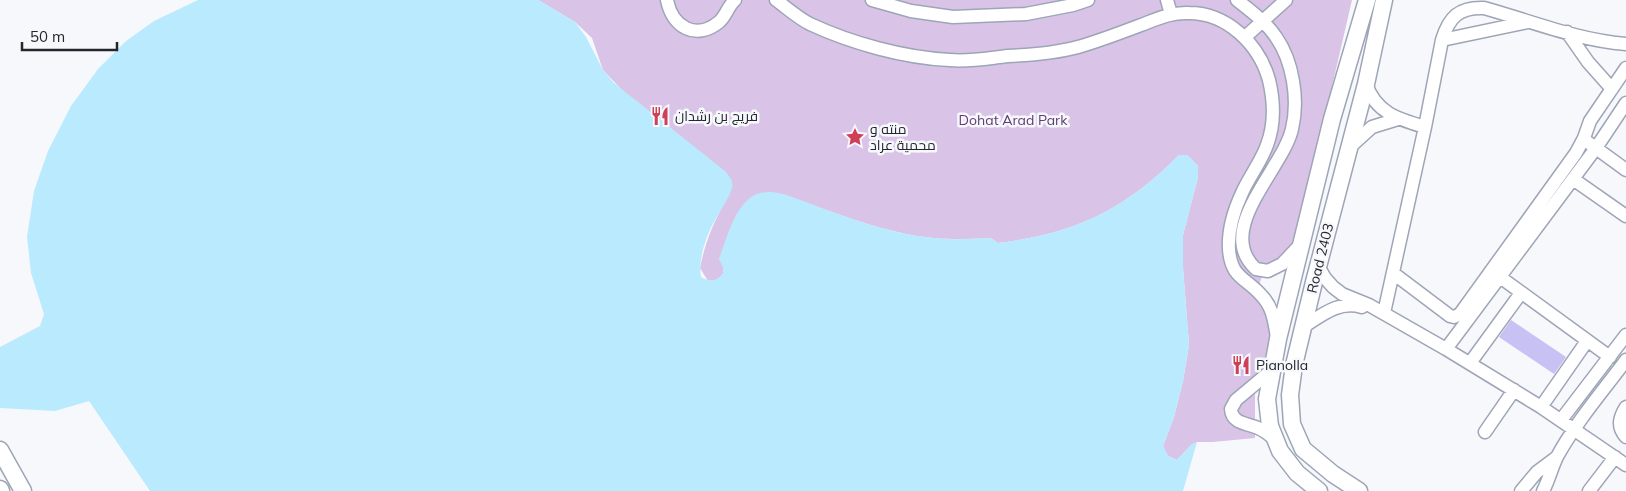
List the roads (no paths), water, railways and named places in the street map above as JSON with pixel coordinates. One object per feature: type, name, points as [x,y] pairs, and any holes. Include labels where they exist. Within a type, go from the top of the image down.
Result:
[{"type":"main road","name":"Road 2403","points":[[1359,491],[1333,474],[1304,449],[1292,424],[1290,395],[1303,327],[1366,84],[1384,0]]},
{"type":"main road","name":"Road 2403","points":[[1319,491],[1297,473],[1280,451],[1270,426],[1267,399],[1278,339],[1332,119],[1365,4]]},
{"type":"main road","points":[[1294,277],[1316,274]]},
{"type":"main road","points":[[0,450],[23,491]]},
{"type":"lane","points":[[667,0],[669,11],[677,23],[686,29],[697,31],[709,28],[721,21],[731,3],[735,0]]},
{"type":"lane","points":[[776,0],[808,23],[846,38],[905,54],[951,61],[1025,55],[1077,47],[1172,14],[1190,12],[1207,14],[1226,22],[1245,37],[1259,59],[1268,78],[1273,100],[1272,124],[1267,145],[1242,193],[1230,230],[1229,248],[1231,263],[1239,277],[1261,295],[1272,311],[1278,339]]},
{"type":"lane","points":[[872,0],[911,11],[953,18],[1026,14],[1073,5],[1088,0]]},
{"type":"lane","points":[[1166,0],[1172,14]]},
{"type":"lane","points":[[1237,0],[1263,22],[1277,38],[1294,83],[1295,105],[1292,129],[1285,148],[1256,196],[1247,216],[1243,231],[1245,256],[1256,269],[1294,277]]},
{"type":"lane","points":[[1245,37],[1286,0]]},
{"type":"lane","points":[[1384,313],[1442,40],[1452,19],[1461,11],[1472,7],[1484,8],[1582,38],[1600,42],[1626,44]]},
{"type":"lane","points":[[1442,40],[1530,21]]},
{"type":"lane","points":[[1567,32],[1588,62],[1612,89]]},
{"type":"lane","points":[[1393,273],[1447,314],[1457,316],[1576,153],[1590,121],[1626,68]]},
{"type":"lane","points":[[1366,84],[1374,101],[1380,108],[1398,119],[1425,127]]},
{"type":"lane","points":[[1446,348],[1596,148],[1626,103]]},
{"type":"lane","points":[[1350,147],[1372,127],[1398,119]]},
{"type":"lane","points":[[1584,138],[1626,170]]},
{"type":"lane","points":[[1573,179],[1626,216]]},
{"type":"lane","points":[[1268,271],[1282,264],[1302,243]]},
{"type":"lane","points":[[1316,274],[1325,278],[1332,287],[1350,301],[1384,313],[1446,348],[1562,420],[1626,465]]},
{"type":"lane","points":[[1500,277],[1610,357]]},
{"type":"lane","points":[[1470,363],[1521,292]]},
{"type":"lane","points":[[1303,327],[1350,301]]},
{"type":"lane","points":[[1562,420],[1626,335]]},
{"type":"lane","points":[[1541,407],[1587,341]]},
{"type":"lane","points":[[1543,491],[1557,457],[1575,429],[1626,360]]},
{"type":"lane","points":[[1273,369],[1236,400],[1231,408],[1237,421],[1260,429],[1275,440]]},
{"type":"lane","points":[[1485,432],[1514,390]]},
{"type":"lane","points":[[1626,407],[1619,423],[1626,437]]},
{"type":"lane","points":[[1521,491],[1537,472],[1557,457]]},
{"type":"lane","points":[[1589,491],[1614,457]]},
{"type":"water","points":[[198,0],[538,0],[575,22],[586,37],[603,70],[614,83],[725,171],[731,179],[731,192],[712,226],[702,255],[701,277],[707,280],[715,280],[723,274],[723,267],[719,259],[736,215],[747,201],[760,193],[774,192],[854,220],[902,233],[941,239],[991,238],[998,243],[1051,233],[1097,216],[1139,191],[1179,155],[1187,155],[1198,166],[1198,177],[1183,235],[1183,268],[1189,345],[1174,417],[1163,446],[1168,456],[1177,460],[1191,445],[1197,442],[1183,491],[150,491],[89,401],[55,411],[0,408],[0,347],[40,326],[44,314],[31,273],[27,237],[34,191],[48,151],[71,106],[98,69],[126,41],[154,21]]},
{"type":"place","name":"فريج بن رشدان","points":[[660,116]]},
{"type":"place","name":"منته و محمية عراد","points":[[855,137]]},
{"type":"place","name":"Pianolla","points":[[1241,365]]},
{"type":"park label","name":"Dohat Arad Park","points":[[1013,120]]}]
